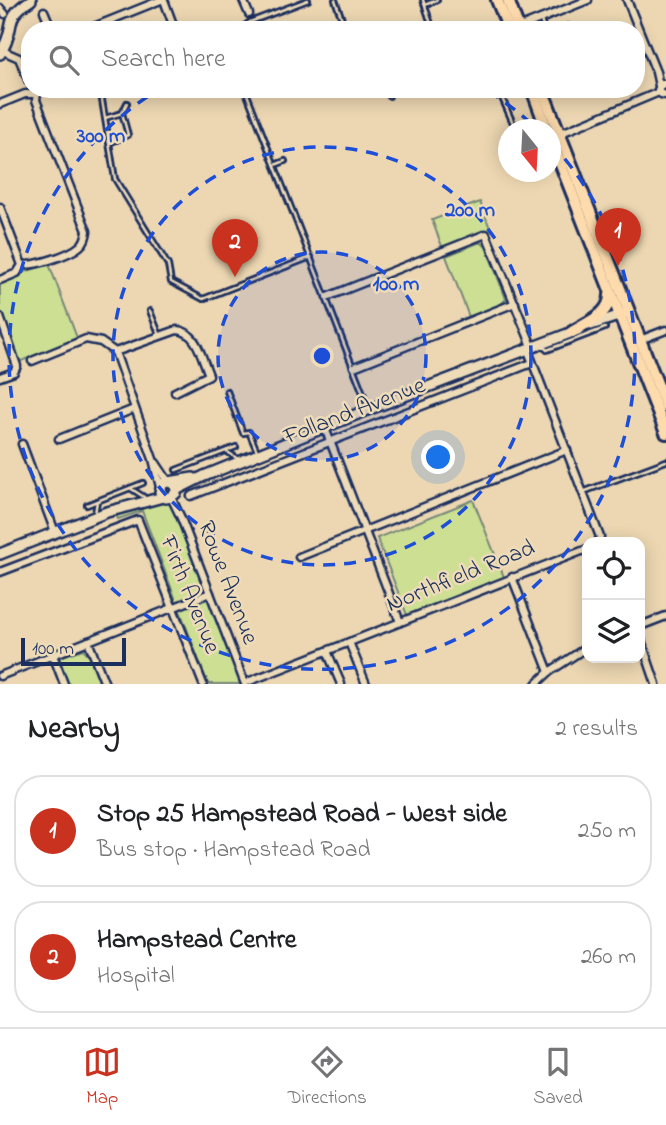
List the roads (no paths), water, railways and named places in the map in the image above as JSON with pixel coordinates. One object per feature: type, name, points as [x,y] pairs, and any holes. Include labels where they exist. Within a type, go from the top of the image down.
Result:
[{"type":"highway","points":[[497,0],[510,21]]},
{"type":"highway","points":[[508,0],[513,21]]},
{"type":"highway","points":[[535,98],[543,119]]},
{"type":"highway","points":[[544,98],[549,119]]},
{"type":"highway","points":[[561,156],[624,314],[666,433]]},
{"type":"highway","points":[[561,158],[611,292],[640,340],[666,406]]},
{"type":"highway","points":[[577,333],[605,311],[611,292]]},
{"type":"street","points":[[21,63],[19,58],[1,53],[6,40],[2,11],[31,0]]},
{"type":"street","points":[[109,21],[162,0],[171,21]]},
{"type":"street","points":[[243,0],[248,14]]},
{"type":"street","points":[[535,21],[588,0]]},
{"type":"street","points":[[627,0],[635,21]]},
{"type":"street","points":[[44,11],[48,21]]},
{"type":"street","points":[[645,45],[664,90],[645,98]]},
{"type":"street","points":[[0,104],[21,96]]},
{"type":"street","points":[[22,265],[34,265],[78,248],[87,232],[36,98]]},
{"type":"street","points":[[561,133],[645,98]]},
{"type":"street","points":[[0,207],[22,265],[17,274],[0,280]]},
{"type":"street","points":[[327,298],[485,234],[533,346],[532,363],[600,537]]},
{"type":"street","points":[[354,367],[515,303]]},
{"type":"street","name":"Folland Avenue","points":[[130,504],[533,346],[577,333],[624,314]]},
{"type":"street","points":[[0,317],[18,366],[14,372],[0,377]]},
{"type":"street","points":[[32,360],[86,339],[101,342],[115,352],[177,330],[191,334],[209,375],[175,392]]},
{"type":"street","points":[[640,340],[666,330]]},
{"type":"street","name":"Rowe Avenue","points":[[115,352],[153,459],[245,684]]},
{"type":"street","name":"Folland Avenue","points":[[191,496],[532,363]]},
{"type":"street","points":[[59,439],[134,409]]},
{"type":"street","points":[[325,428],[400,622]]},
{"type":"street","points":[[22,444],[55,532]]},
{"type":"street","points":[[299,557],[567,450]]},
{"type":"street","name":"Folland Avenue","points":[[0,554],[130,504],[189,478],[204,476]]},
{"type":"street","points":[[0,572],[114,528],[107,512]]},
{"type":"street","name":"Firth Avenue","points":[[114,528],[138,520],[203,684]]},
{"type":"street","name":"Northfield Road","points":[[245,684],[582,551]]},
{"type":"street","points":[[512,577],[549,672]]},
{"type":"street","points":[[0,676],[210,593]]},
{"type":"street","points":[[645,624],[666,615]]},
{"type":"street","points":[[88,641],[105,684]]},
{"type":"street","points":[[349,642],[366,684]]},
{"type":"street","points":[[536,684],[582,650]]},
{"type":"street","points":[[327,651],[341,684]]},
{"type":"street","points":[[645,652],[656,684]]},
{"type":"street","points":[[53,655],[64,684]]},
{"type":"lane","points":[[253,21],[308,0]]},
{"type":"lane","points":[[335,0],[343,21]]},
{"type":"lane","points":[[423,0],[430,21]]},
{"type":"lane","points":[[425,5],[437,0]]},
{"type":"lane","points":[[102,98],[115,179],[169,265],[171,282],[203,299],[311,257]]},
{"type":"lane","points":[[249,98],[370,410]]},
{"type":"lane","points":[[502,98],[511,119]]},
{"type":"lane","points":[[109,143],[128,135],[122,113],[127,103]]},
{"type":"lane","points":[[105,118],[122,113]]},
{"type":"lane","points":[[275,165],[285,161]]},
{"type":"lane","points":[[150,311],[160,336]]},
{"type":"lane","name":"Folland Avenue","points":[[577,333],[606,328]]},
{"type":"lane","points":[[227,391],[243,433],[250,432],[258,454]]},
{"type":"lane","points":[[357,394],[363,391]]},
{"type":"lane","points":[[176,470],[236,447]]},
{"type":"lane","points":[[226,451],[242,461]]},
{"type":"lane","points":[[583,492],[666,461]]},
{"type":"lane","points":[[189,478],[193,464]]},
{"type":"lane","points":[[87,505],[143,483]]},
{"type":"lane","points":[[131,488],[144,497]]},
{"type":"lane","points":[[94,517],[97,501]]},
{"type":"place","name":"Stop 25 Hampstead Road - West side","points":[[618,266]]},
{"type":"place","name":"Hampstead Centre","points":[[235,277]]}]
